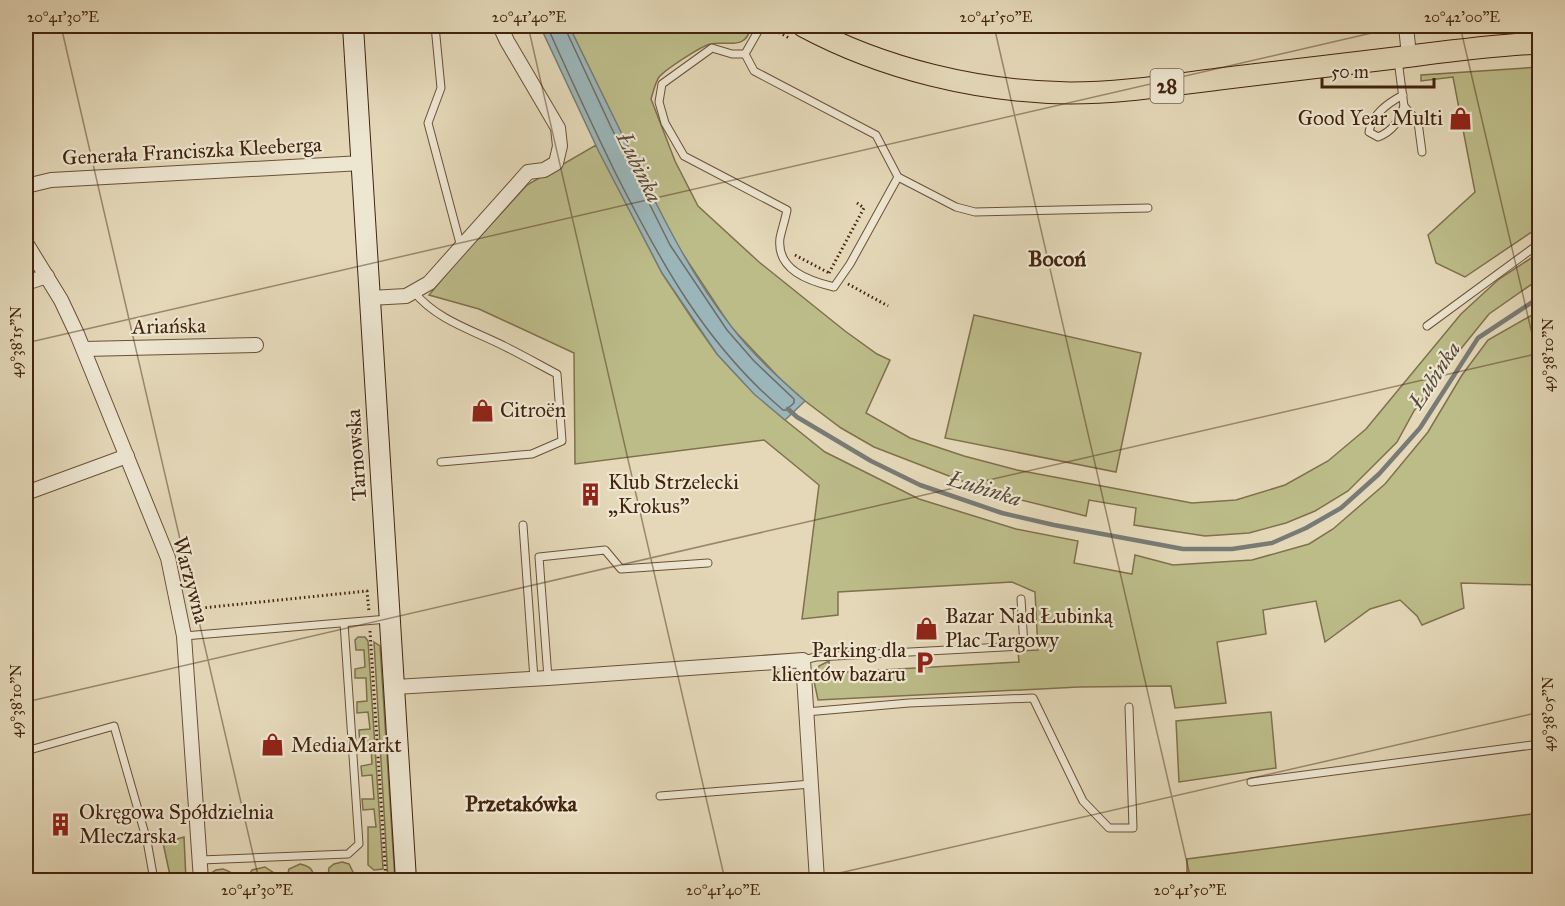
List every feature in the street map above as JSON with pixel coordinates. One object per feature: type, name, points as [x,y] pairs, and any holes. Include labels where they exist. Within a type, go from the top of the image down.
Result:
[{"type":"main road","name":"Tarnowska","points":[[353,26],[406,880]]},
{"type":"main road","name":"28","points":[[803,26],[852,50],[945,78],[1069,93],[1133,90],[1539,43]]},
{"type":"street","points":[[370,298],[405,296],[429,283],[528,171],[550,168],[556,163],[559,155],[558,128],[500,26]]},
{"type":"street","points":[[1403,57],[1406,26]]},
{"type":"street","name":"Generała Franciszka Kleeberga","points":[[26,186],[51,180],[362,163]]},
{"type":"street","name":"Warzywna","points":[[26,243],[61,300],[84,349],[168,558],[184,636],[201,880]]},
{"type":"street","points":[[26,283],[47,276]]},
{"type":"street","name":"Ariańska","points":[[84,349],[256,345]]},
{"type":"street","points":[[26,493],[127,456]]},
{"type":"street","points":[[395,687],[803,660],[816,880]]},
{"type":"lane","points":[[435,26],[441,88],[428,123],[461,247]]},
{"type":"lane","points":[[745,54],[761,26]]},
{"type":"lane","points":[[745,54],[732,54],[712,48],[663,84],[659,102],[665,123],[684,156],[787,210],[780,247],[782,259],[791,269],[816,282],[834,287],[850,264],[898,177]]},
{"type":"lane","points":[[745,54],[754,70],[876,135],[898,177],[956,207],[975,213],[1148,208]]},
{"type":"lane","points":[[1403,57],[1404,106],[1399,121],[1388,133],[1378,137],[1369,132],[1370,123],[1389,103],[1403,95]]},
{"type":"lane","points":[[1404,106],[1418,122],[1422,152]]},
{"type":"lane","points":[[1427,326],[1539,243]]},
{"type":"lane","points":[[414,292],[425,305],[447,320],[504,345],[558,374],[562,441],[532,454],[441,462]]},
{"type":"lane","points":[[523,525],[541,679]]},
{"type":"lane","points":[[541,679],[539,557],[605,550],[621,568],[708,563]]},
{"type":"lane","points":[[803,660],[816,657],[1024,646],[1021,599]]},
{"type":"lane","points":[[184,636],[390,619]]},
{"type":"lane","points":[[201,861],[348,854],[359,844],[344,622]]},
{"type":"lane","points":[[806,712],[909,703],[1033,698],[1083,801],[1109,828],[1133,828],[1129,707]]},
{"type":"lane","points":[[26,750],[114,726],[147,841],[154,880]]},
{"type":"lane","points":[[1251,782],[1539,744]]},
{"type":"lane","points":[[660,796],[811,784]]},
{"type":"path","points":[[829,273],[864,208],[857,203]]},
{"type":"path","points":[[179,610],[367,591],[386,880]]},
{"type":"green space","points":[[569,26],[751,26],[749,34],[740,42],[710,44],[683,59],[659,77],[653,91],[651,99],[675,161],[698,206],[759,262],[845,331],[877,354],[890,360],[866,413],[910,438],[1017,470],[1192,503],[1236,500],[1285,485],[1328,461],[1366,429],[1461,314],[1499,279],[1539,253],[1539,279],[1489,314],[1414,411],[1397,442],[1348,491],[1315,511],[1286,523],[1249,533],[1205,536],[1134,525],[1136,508],[1089,500],[1086,516],[993,493],[874,447],[841,428],[786,385],[731,327],[675,242]]},
{"type":"green space","points":[[1539,67],[1539,227],[1465,277],[1436,263],[1428,235],[1475,192],[1453,77],[1421,81],[1421,75]]},
{"type":"green space","points":[[596,145],[662,273],[695,323],[717,354],[743,382],[785,420],[825,452],[919,499],[1016,529],[1078,541],[1074,563],[1132,574],[1135,555],[1173,565],[1252,560],[1309,544],[1333,529],[1385,484],[1428,432],[1462,375],[1488,340],[1539,311],[1539,585],[1461,583],[1464,608],[1422,625],[1417,616],[1400,600],[1370,609],[1325,642],[1316,601],[1263,610],[1266,634],[1217,642],[1226,703],[1175,708],[1171,686],[1079,687],[818,700],[814,681],[819,666],[829,661],[830,673],[1019,662],[1018,651],[1038,650],[1035,592],[1012,582],[838,592],[838,615],[802,619],[819,485],[764,440],[575,464],[574,353],[479,309],[429,295],[527,185]]},
{"type":"green space","points":[[974,315],[1141,353],[1116,472],[945,438]]},
{"type":"green space","points":[[358,637],[365,637],[368,641],[383,869],[374,870],[368,865],[368,827],[376,827],[374,809],[363,810],[362,799],[374,799],[372,775],[362,776],[361,766],[372,764],[371,747],[360,748],[359,730],[370,729],[368,712],[357,713],[357,702],[367,701],[366,678],[355,678],[355,669],[365,667],[364,650],[356,650],[355,640]]},
{"type":"green space","points":[[374,642],[380,646],[395,880],[388,880]]},
{"type":"green space","points":[[1271,712],[1276,768],[1179,782],[1176,721]]},
{"type":"green space","points":[[1539,813],[1539,880],[1187,880],[1187,859]]},
{"type":"green space","points":[[184,837],[186,880],[171,880],[163,843]]},
{"type":"green space","points":[[342,862],[349,864],[353,872],[351,877],[343,880],[328,877],[329,868]]},
{"type":"green space","points":[[300,864],[311,869],[312,880],[290,879],[289,869]]},
{"type":"green space","points":[[265,867],[274,873],[274,880],[249,880],[252,870]]},
{"type":"green space","points":[[223,869],[232,874],[234,880],[209,880],[210,874]]},
{"type":"water","points":[[540,26],[569,26],[661,213],[693,271],[739,336],[805,401],[785,420],[754,394],[717,354],[662,273],[599,152]]},
{"type":"waterway","name":"Łubinka","points":[[788,409],[797,417],[871,461],[920,485],[1002,513],[1183,549],[1232,549],[1272,543],[1306,528],[1341,508],[1379,474],[1420,428],[1478,338],[1540,297]]},
{"type":"place","name":"Good Year Multi","points":[[1461,118]]},
{"type":"place","name":"Citroën","points":[[482,410]]},
{"type":"place","name":"Klub Strzelecki „Krokus”","points":[[590,494]]},
{"type":"place","name":"Bazar Nad Łubinką Plac Targowy","points":[[927,628]]},
{"type":"place","name":"Parking dla klientów bazaru","points":[[924,662]]},
{"type":"place","name":"MediaMarkt","points":[[273,745]]},
{"type":"place","name":"Okręgowa Spółdzielnia Mleczarska","points":[[61,824]]},
{"type":"district","name":"Bocoń","points":[[1057,258]]},
{"type":"district","name":"Przetakówka","points":[[521,803]]}]
